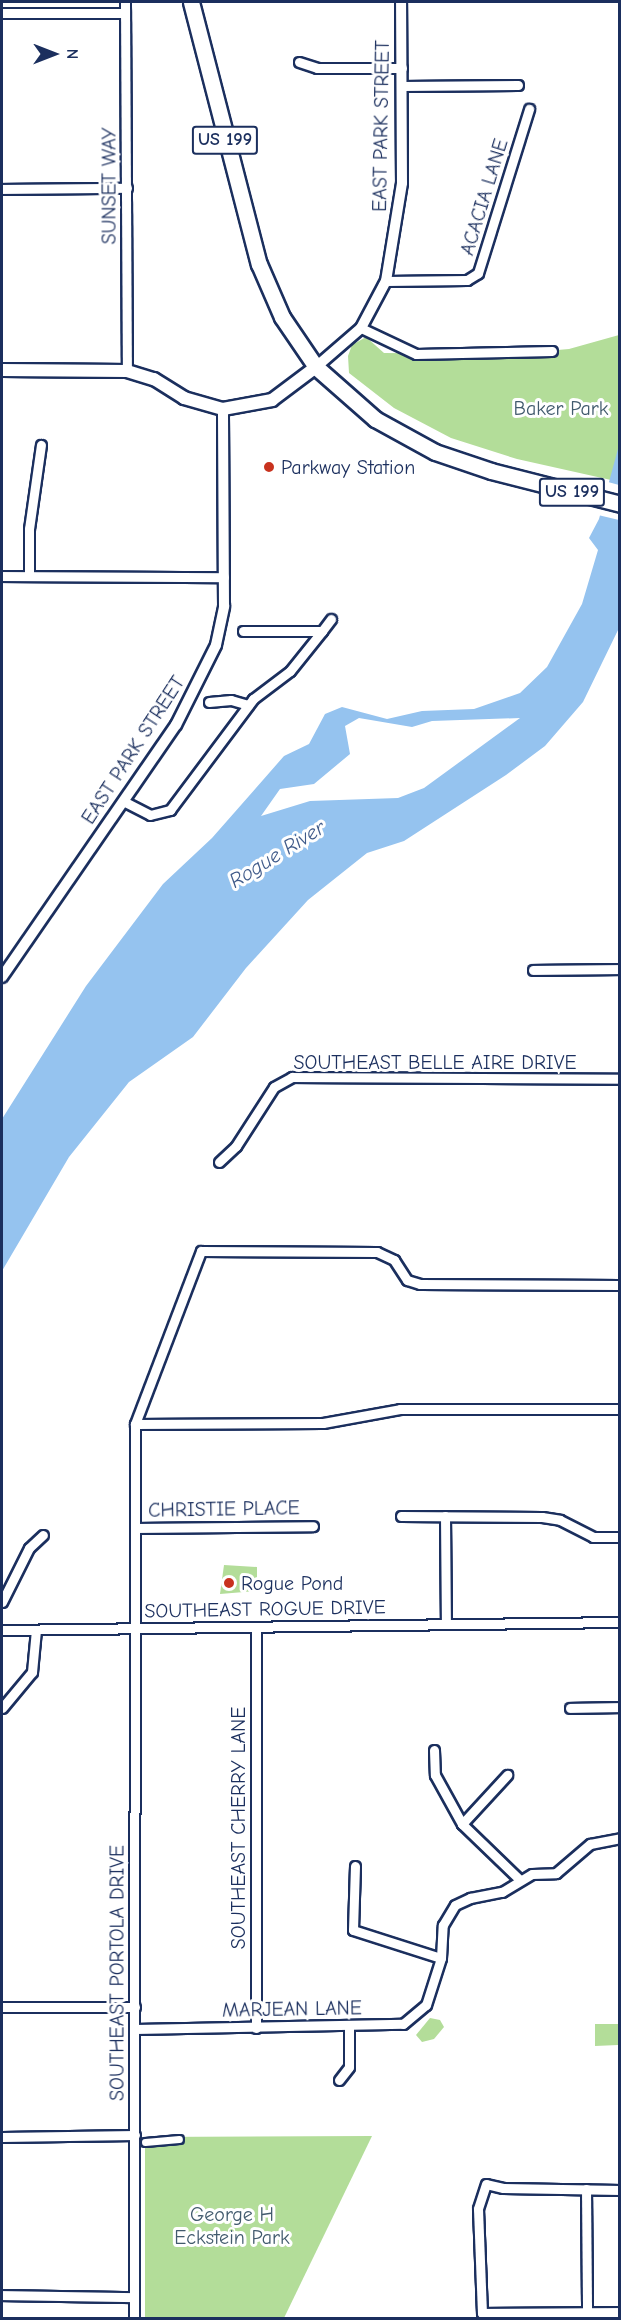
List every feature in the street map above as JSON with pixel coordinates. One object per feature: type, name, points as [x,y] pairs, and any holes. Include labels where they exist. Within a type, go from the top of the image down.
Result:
[{"type":"highway","name":"US 199","points":[[191,2],[259,264],[282,317],[316,367],[362,410],[406,438],[461,462],[620,504]]},
{"type":"main road","points":[[2,370],[127,370],[154,379],[184,398],[223,409],[272,400],[316,367]]},
{"type":"street","name":"SUNSET WAY","points":[[125,2],[127,370]]},
{"type":"street","name":"EAST PARK STREET","points":[[316,367],[361,328],[386,281],[401,192],[401,2]]},
{"type":"street","points":[[2,13],[125,13]]},
{"type":"street","points":[[299,62],[317,68],[402,68]]},
{"type":"street","points":[[402,86],[518,85]]},
{"type":"street","name":"ACACIA LANE","points":[[386,281],[466,279],[478,273],[530,109]]},
{"type":"street","points":[[2,189],[127,188]]},
{"type":"street","points":[[361,328],[416,354],[552,351]]},
{"type":"street","name":"EAST PARK STREET","points":[[2,977],[176,725],[208,663],[221,626],[224,577],[223,409]]},
{"type":"street","points":[[30,576],[29,529],[41,445]]},
{"type":"street","points":[[2,576],[224,577]]},
{"type":"street","points":[[125,802],[150,815],[170,810],[250,702],[290,671],[331,619]]},
{"type":"street","points":[[243,631],[322,631]]},
{"type":"street","points":[[208,702],[231,700],[250,702]]},
{"type":"street","points":[[533,970],[620,969]]},
{"type":"street","name":"SOUTHEAST BELLE AIRE DRIVE","points":[[219,1162],[236,1146],[274,1087],[292,1077],[620,1079]]},
{"type":"street","points":[[620,1285],[420,1284],[407,1280],[394,1260],[377,1252],[201,1251],[135,1424],[323,1423],[400,1409],[620,1409]]},
{"type":"street","name":"SOUTHEAST PORTOLA DRIVE","points":[[134,2319],[135,1424]]},
{"type":"street","points":[[401,1516],[542,1516],[560,1520],[593,1537],[620,1537]]},
{"type":"street","points":[[445,1516],[446,1624]]},
{"type":"street","name":"CHRISTIE PLACE","points":[[135,1528],[313,1526]]},
{"type":"street","points":[[2,1602],[29,1548],[43,1535]]},
{"type":"street","name":"SOUTHEAST ROGUE DRIVE","points":[[2,1630],[620,1622]]},
{"type":"street","name":"SOUTHEAST CHERRY LANE","points":[[256,1628],[256,2028]]},
{"type":"street","points":[[2,1708],[32,1672],[36,1630]]},
{"type":"street","points":[[570,1708],[620,1707]]},
{"type":"street","points":[[434,1749],[435,1775],[462,1824],[519,1879],[556,1873],[590,1844],[620,1839]]},
{"type":"street","points":[[462,1824],[507,1775]]},
{"type":"street","points":[[355,1866],[353,1930],[359,1935],[441,1958]]},
{"type":"street","name":"MARJEAN LANE","points":[[135,2030],[403,2024],[419,2014],[431,1990],[441,1958],[443,1925],[456,1905],[470,1898],[502,1892],[519,1879]]},
{"type":"street","points":[[2,2007],[135,2007]]},
{"type":"street","points":[[339,2080],[349,2067],[349,2027]]},
{"type":"street","points":[[2,2137],[135,2135]]},
{"type":"street","points":[[145,2142],[179,2139]]},
{"type":"street","points":[[620,2190],[502,2188],[486,2184],[478,2209],[482,2313],[503,2316],[620,2312]]},
{"type":"street","points":[[586,2189],[590,2314]]},
{"type":"street","points":[[2,2295],[134,2297]]},
{"type":"green space","name":"Baker Park","points":[[619,335],[620,445],[611,480],[517,459],[451,438],[394,408],[349,373],[348,356],[352,345],[366,337],[384,353],[511,354],[569,349]]},
{"type":"green space","points":[[224,1565],[257,1567],[257,1591],[220,1594]]},
{"type":"green space","points":[[430,2018],[440,2020],[444,2027],[434,2039],[422,2042],[416,2035]]},
{"type":"green space","points":[[595,2024],[618,2024],[618,2045],[595,2046]]},
{"type":"green space","name":"George H Eckstein Park","points":[[372,2136],[284,2318],[145,2318],[145,2137]]},
{"type":"water","name":"Rogue River","points":[[619,445],[619,628],[583,702],[545,746],[506,775],[404,841],[367,853],[308,900],[246,968],[193,1037],[129,1082],[69,1157],[2,1271],[2,1119],[86,986],[163,884],[212,838],[284,756],[309,744],[325,714],[342,707],[387,719],[422,711],[474,709],[520,693],[547,667],[582,604],[598,550],[589,538],[599,519]],"holes":[[[359,718],[412,727],[432,721],[520,718],[424,788],[398,798],[310,801],[261,816],[280,789],[314,784],[350,754],[345,726]]]},
{"type":"pier","points":[[608,482],[619,485],[619,520],[598,515]]},
{"type":"place","name":"Parkway Station","points":[[269,467]]},
{"type":"place","name":"Rogue Pond","points":[[229,1583]]}]
